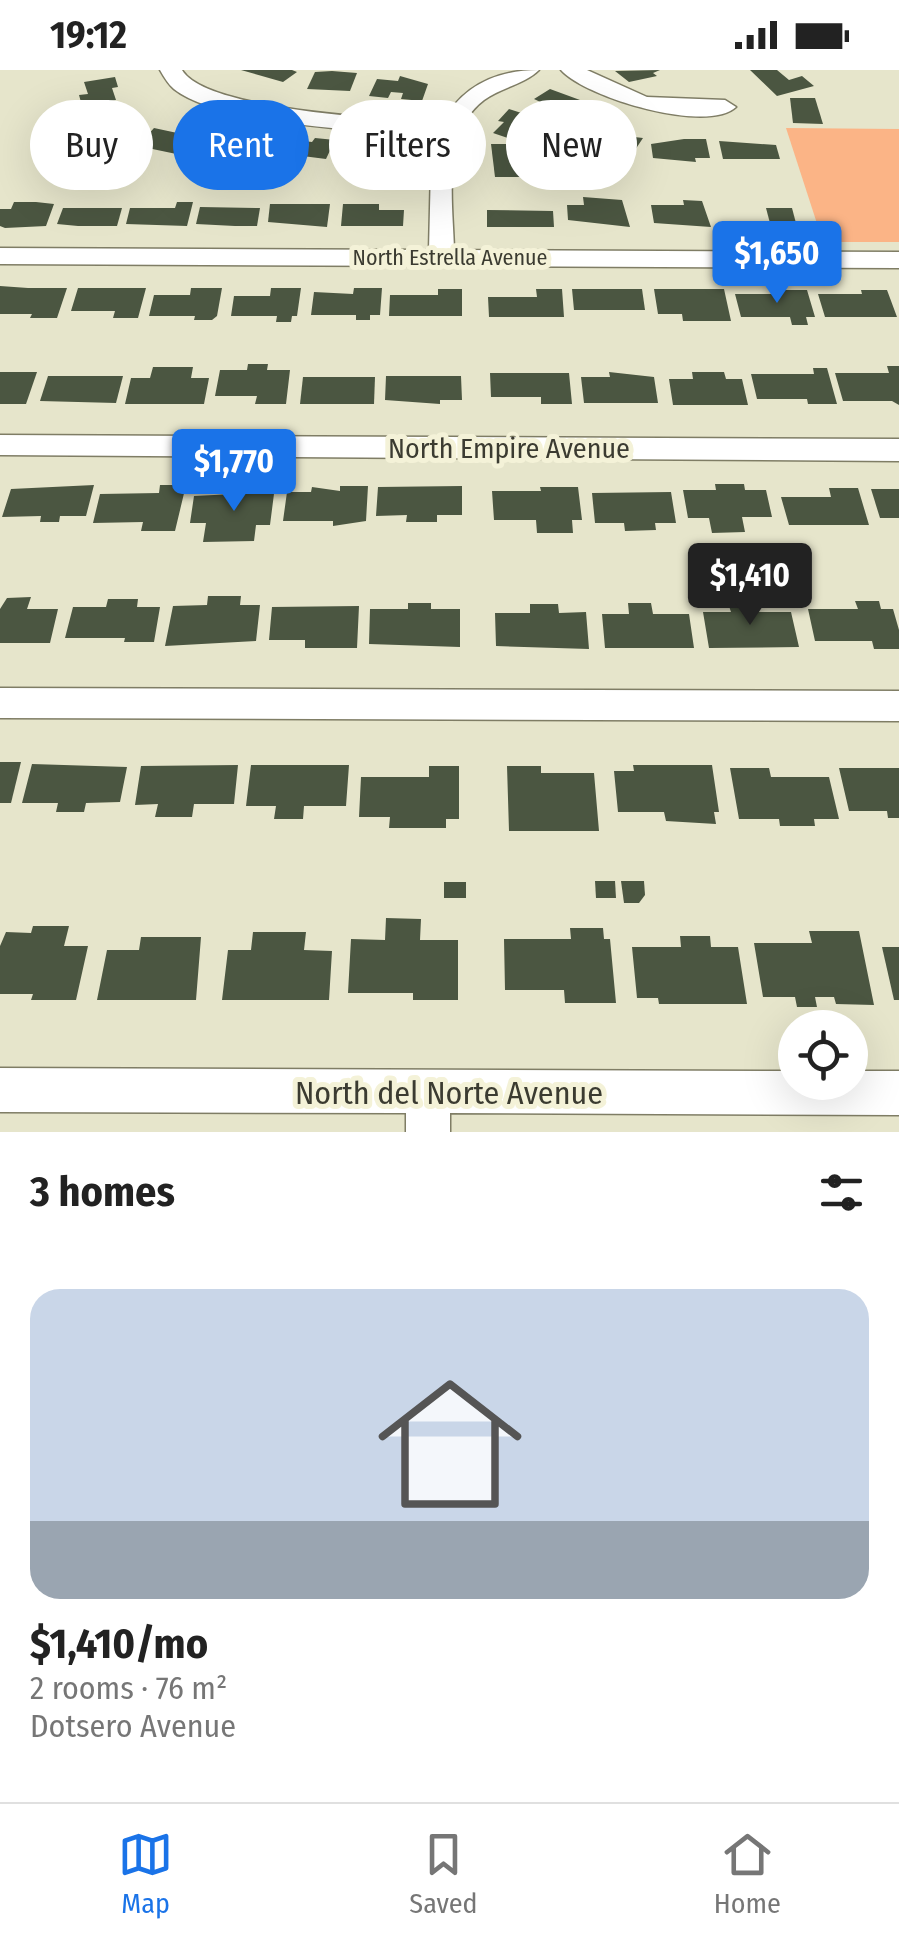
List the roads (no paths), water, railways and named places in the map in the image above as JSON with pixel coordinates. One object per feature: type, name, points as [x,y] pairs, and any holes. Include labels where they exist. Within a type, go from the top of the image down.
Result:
[{"type":"street","points":[[171,70],[180,83],[192,90],[254,108],[329,117]]},
{"type":"street","points":[[469,100],[475,92],[528,70]]},
{"type":"street","points":[[572,70],[610,92],[650,105],[677,109],[726,106]]},
{"type":"street","points":[[441,257],[444,190]]},
{"type":"street","name":"North Estrella Avenue","points":[[0,256],[899,260]]},
{"type":"street","name":"North Empire Avenue","points":[[0,445],[899,450]]},
{"type":"street","points":[[0,703],[899,706]]},
{"type":"street","name":"North del Norte Avenue","points":[[0,1090],[428,1113],[899,1094]]}]
